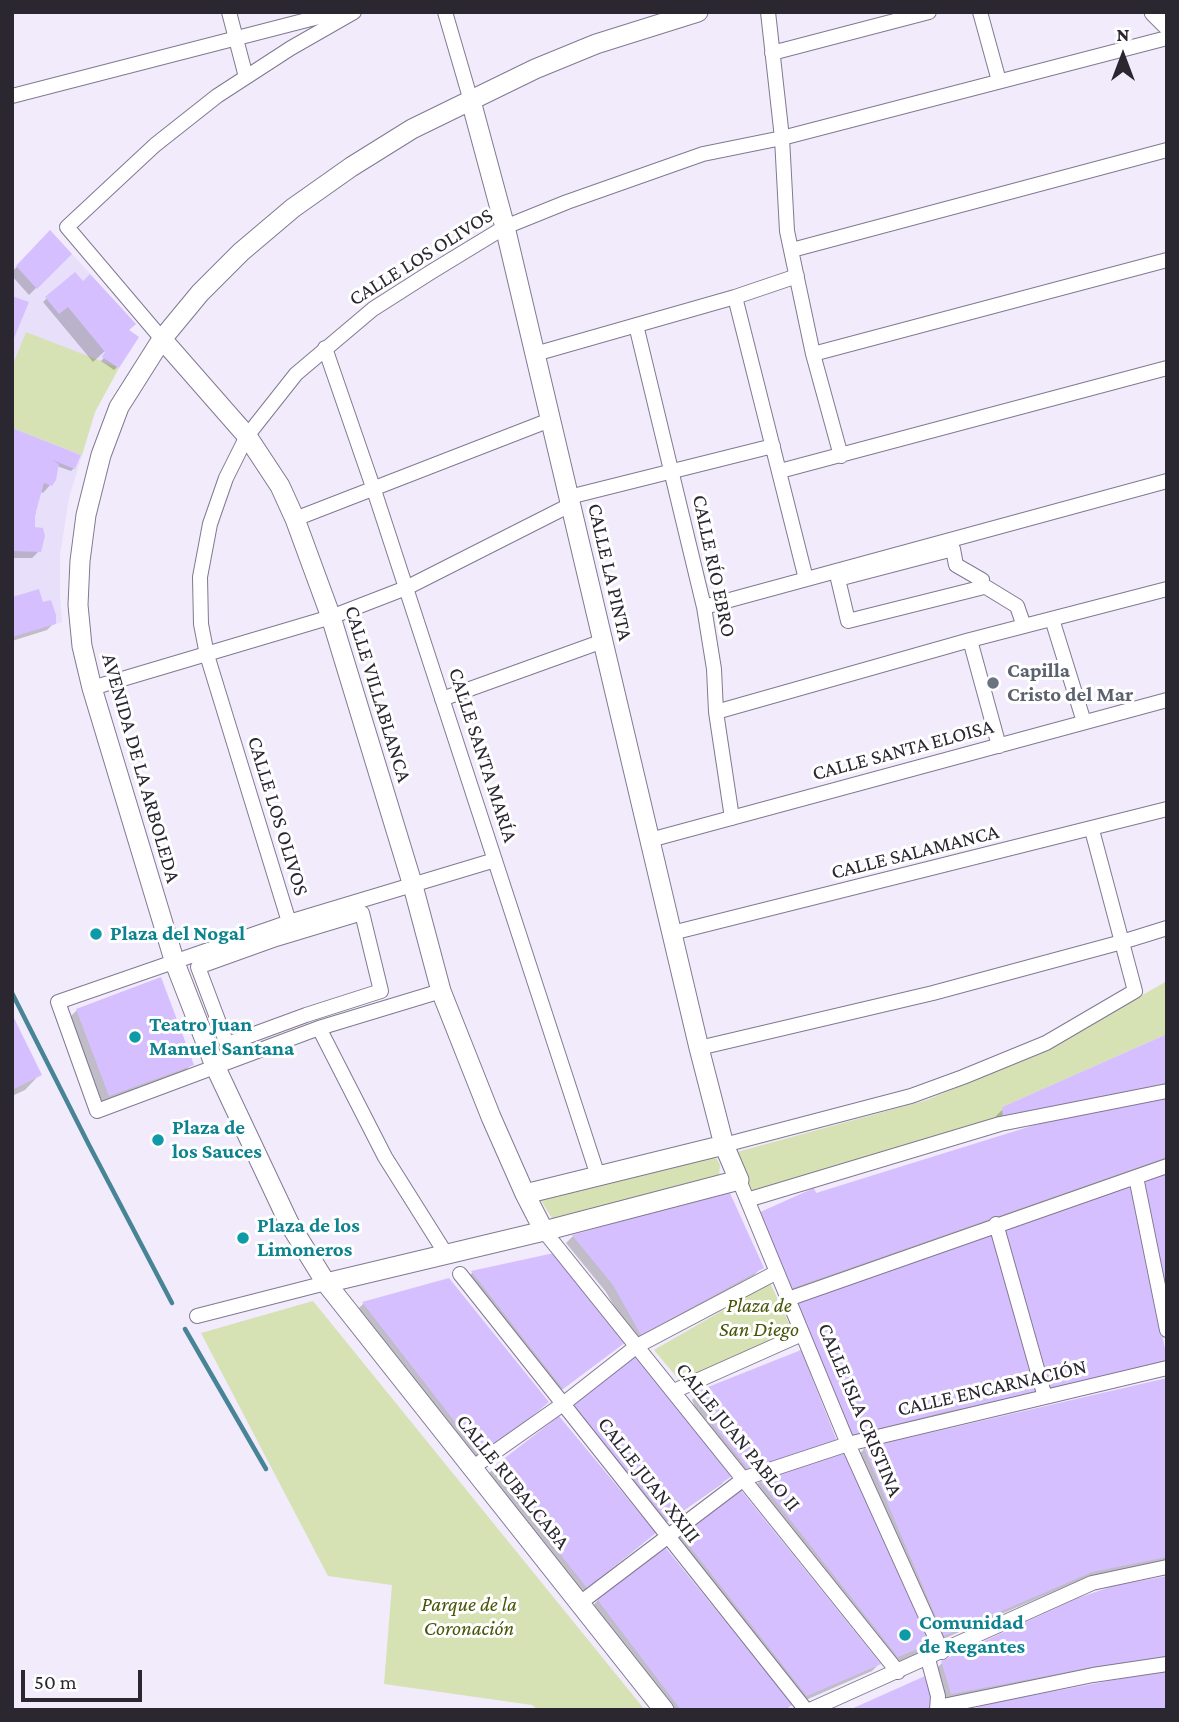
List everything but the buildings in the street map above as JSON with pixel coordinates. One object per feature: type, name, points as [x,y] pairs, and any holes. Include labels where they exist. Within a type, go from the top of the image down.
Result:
[{"type":"street","points":[[229,12],[246,77],[354,12]]},
{"type":"street","points":[[12,96],[338,12]]},
{"type":"street","name":"CALLE LA PINTA","points":[[446,12],[505,228],[724,1145]]},
{"type":"street","name":"AVENIDA DE LA ARBOLEDA","points":[[326,1283],[289,1223],[215,1066],[175,963],[92,688],[82,646],[78,606],[86,515],[101,455],[119,407],[162,339],[232,260],[293,208],[412,129],[535,69],[596,44],[698,12]]},
{"type":"street","points":[[768,12],[782,138],[787,231],[813,354],[841,456]]},
{"type":"street","points":[[772,53],[929,12]]},
{"type":"street","points":[[980,12],[999,81]]},
{"type":"street","points":[[1154,12],[1167,25]]},
{"type":"street","name":"CALLE LOS OLIVOS","points":[[289,922],[207,655],[201,624],[200,577],[210,524],[226,478],[247,436],[296,374],[373,309],[505,228],[567,202],[703,154],[782,138],[1167,38]]},
{"type":"street","name":"CALLE VILLABLANCA","points":[[246,77],[217,96],[155,145],[67,227],[247,436],[280,486],[331,617],[413,886],[441,991],[477,1085],[525,1195],[544,1231]]},
{"type":"street","points":[[792,250],[1167,150]]},
{"type":"street","points":[[813,354],[1167,260]]},
{"type":"street","points":[[534,354],[735,297],[797,276]]},
{"type":"street","points":[[735,297],[806,579]]},
{"type":"street","name":"CALLE RÍO EBRO","points":[[636,326],[704,607],[732,818]]},
{"type":"street","name":"CALLE SANTA MARÍA","points":[[325,348],[598,1175]]},
{"type":"street","points":[[780,471],[1167,368]]},
{"type":"street","points":[[295,519],[550,420]]},
{"type":"street","points":[[92,688],[331,617],[406,588],[570,501],[672,471],[773,446]]},
{"type":"street","points":[[704,607],[1167,481]]},
{"type":"street","points":[[953,549],[956,565],[982,580],[981,584],[980,588],[848,621],[838,579],[953,549]]},
{"type":"street","points":[[981,584],[1017,606],[1024,626]]},
{"type":"street","points":[[716,712],[970,640],[1167,589]]},
{"type":"street","points":[[1052,619],[1084,722]]},
{"type":"street","points":[[970,640],[999,746]]},
{"type":"street","points":[[442,699],[603,641]]},
{"type":"street","name":"CALLE SANTA ELOISA","points":[[650,840],[1167,700]]},
{"type":"street","name":"CALLE SALAMANCA","points":[[672,933],[1092,830],[1167,809]]},
{"type":"street","points":[[525,1195],[911,1096],[1046,1043],[1135,991],[1092,830]]},
{"type":"street","points":[[441,991],[319,1028],[97,1111],[58,1002],[289,922],[495,860]]},
{"type":"street","points":[[362,913],[381,991],[228,1044],[198,967],[276,939],[362,913]]},
{"type":"street","points":[[699,1048],[933,993],[1167,928]]},
{"type":"street","points":[[319,1028],[385,1157],[446,1254]]},
{"type":"street","points":[[747,1200],[1000,1124],[1167,1090]]},
{"type":"street","name":"CALLE ISLA CRISTINA","points":[[724,1145],[848,1444],[942,1652]]},
{"type":"street","points":[[788,1299],[1167,1166]]},
{"type":"street","points":[[1136,1177],[1167,1330]]},
{"type":"street","points":[[197,1316],[739,1180]]},
{"type":"street","points":[[996,1224],[1045,1398]]},
{"type":"street","name":"CALLE JUAN PABLO II","points":[[544,1231],[745,1478],[898,1672]]},
{"type":"street","points":[[472,1468],[563,1404],[637,1346],[777,1272]]},
{"type":"street","name":"CALLE JUAN XXIII","points":[[460,1274],[667,1536],[812,1709]]},
{"type":"street","name":"CALLE RUBALCABA","points":[[326,1283],[664,1710]]},
{"type":"street","points":[[674,1391],[802,1334]]},
{"type":"street","name":"CALLE ENCARNACIÓN","points":[[580,1603],[745,1478],[848,1444],[1167,1368]]},
{"type":"street","points":[[812,1709],[1092,1583],[1167,1567]]},
{"type":"street","points":[[928,1658],[938,1696],[938,1709],[1093,1675],[1167,1664]]},
{"type":"shaded area","points":[[50,230],[136,324],[129,330],[139,337],[113,377],[95,412],[69,498],[60,555],[62,622],[12,637],[12,270]]},
{"type":"green space","points":[[26,332],[119,368],[95,412],[82,455],[12,428],[12,367]]},
{"type":"green space","points":[[1167,981],[1167,1034],[1002,1107],[1003,1116],[752,1193],[737,1152],[927,1100],[1048,1049]]},
{"type":"green space","points":[[710,1156],[717,1159],[720,1165],[719,1176],[555,1223],[539,1197]]},
{"type":"green space","name":"Plaza de San Diego","points":[[770,1283],[792,1330],[680,1381],[654,1350]]},
{"type":"green space","name":"Parque de la Coronación","points":[[313,1301],[645,1710],[538,1710],[532,1705],[384,1684],[392,1585],[328,1576],[201,1333]]},
{"type":"waterway","points":[[12,993],[172,1303]]},
{"type":"waterway","points":[[185,1329],[266,1469]]},
{"type":"place","name":"Capilla Cristo del Mar","points":[[993,683]]},
{"type":"place","name":"Plaza del Nogal","points":[[96,934]]},
{"type":"place","name":"Teatro Juan Manuel Santana","points":[[135,1037]]},
{"type":"place","name":"Plaza de los Sauces","points":[[158,1140]]},
{"type":"place","name":"Plaza de los Limoneros","points":[[243,1238]]},
{"type":"place","name":"Comunidad de Regantes","points":[[905,1635]]}]
